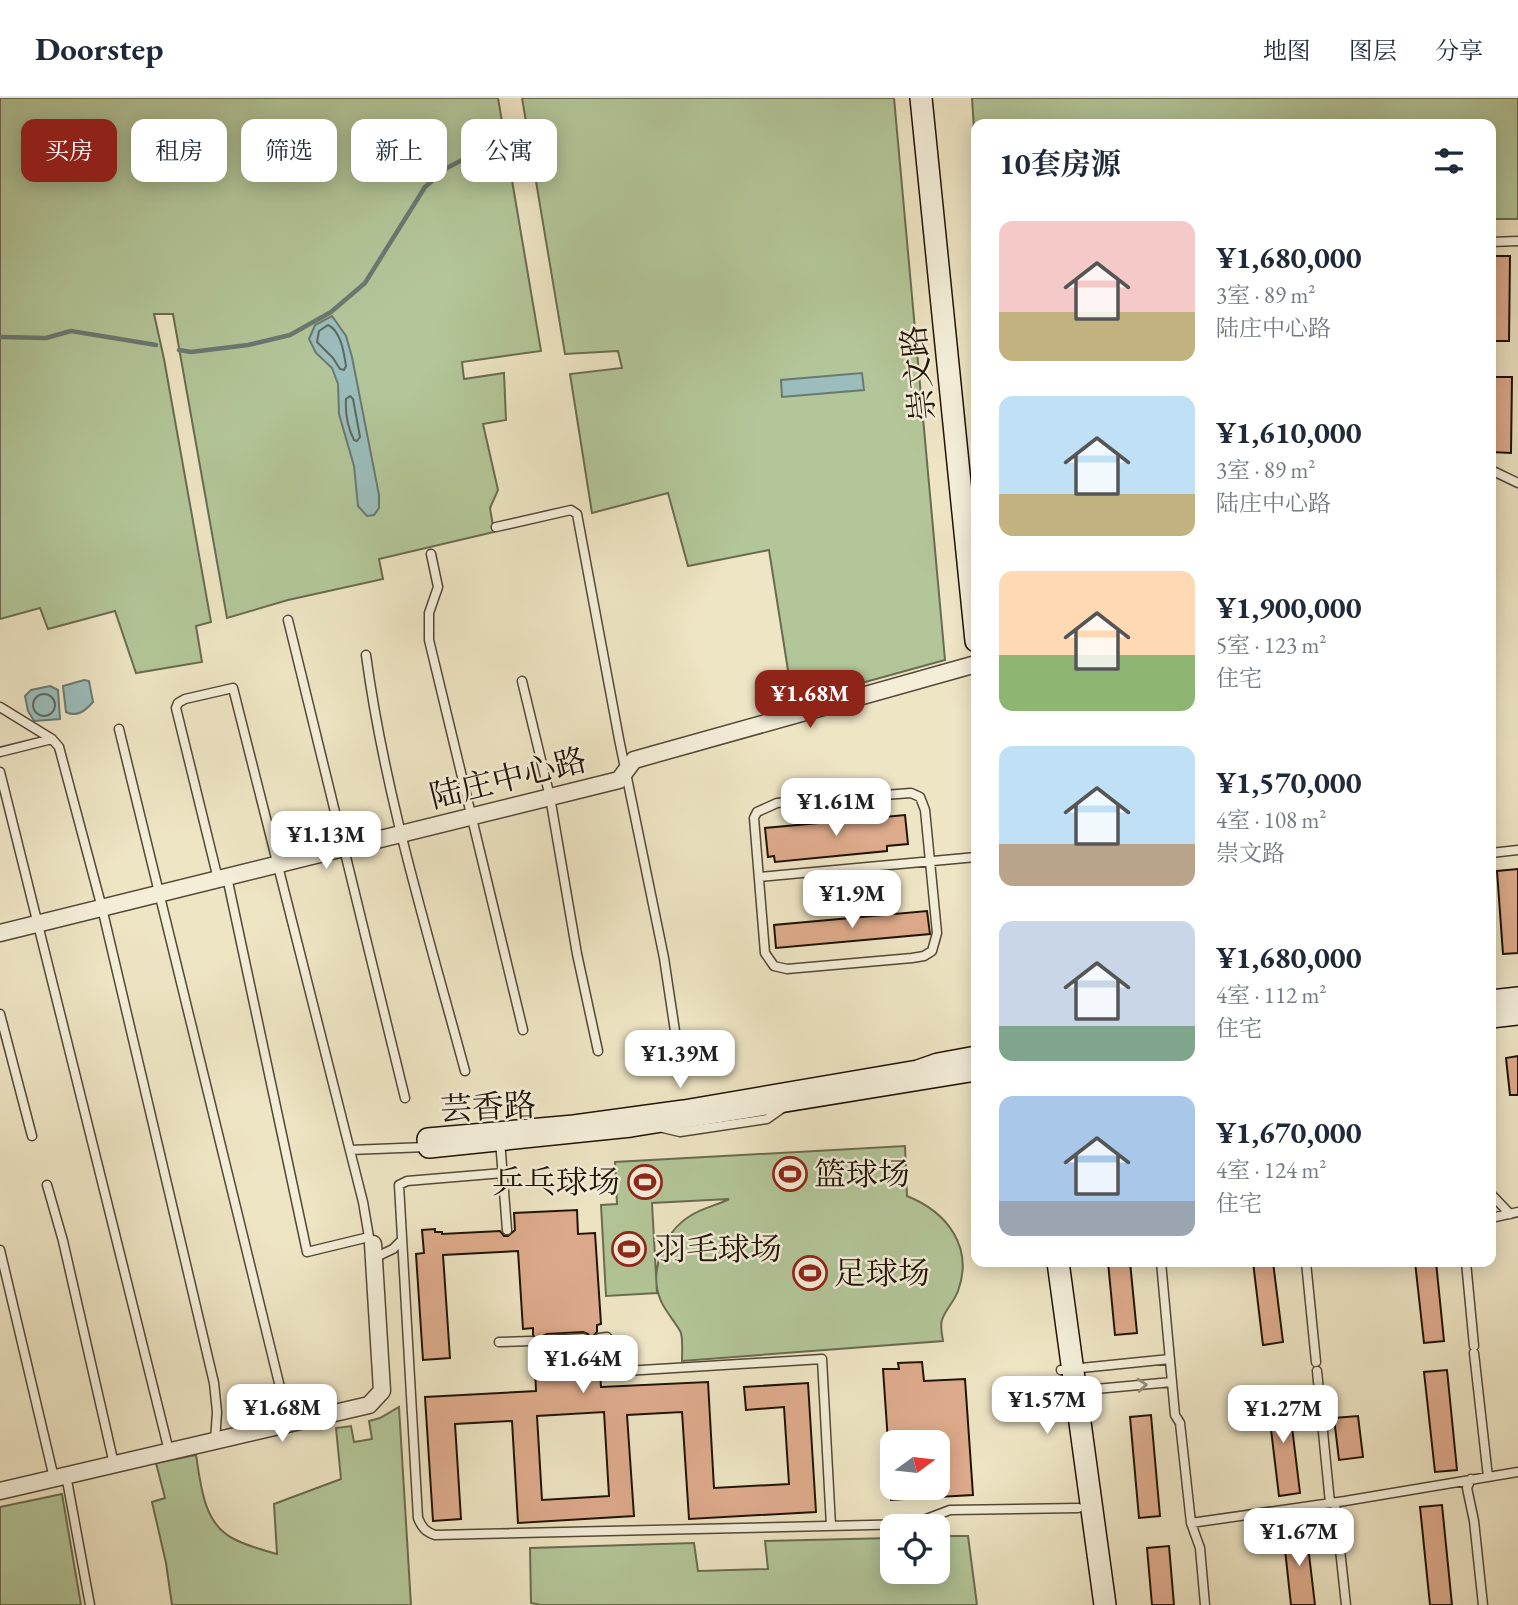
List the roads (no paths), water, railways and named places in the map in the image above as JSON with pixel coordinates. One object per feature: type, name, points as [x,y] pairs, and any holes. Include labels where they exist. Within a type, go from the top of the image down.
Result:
[{"type":"street","name":"崇文路","points":[[921,98],[971,590]]},
{"type":"street","name":"崇文路","points":[[934,98],[971,475]]},
{"type":"street","name":"陆庄中心路","points":[[0,933],[619,780],[634,760],[971,665]]},
{"type":"street","points":[[1496,1000],[1518,998]]},
{"type":"street","points":[[1496,1016],[1518,1014]]},
{"type":"street","name":"芸香路","points":[[500,1137],[684,1111],[918,1071],[971,1058]]},
{"type":"street","name":"芸香路","points":[[429,1147],[428,1139],[500,1137],[646,1124],[971,1071]]},
{"type":"street","points":[[0,1491],[369,1405],[382,1391],[372,1247]]},
{"type":"street","points":[[1049,1267],[1105,1605]]},
{"type":"street","points":[[1058,1267],[1066,1369]]},
{"type":"street","points":[[1069,1391],[1077,1508],[1091,1605]]},
{"type":"lane","points":[[1496,242],[1518,241]]},
{"type":"lane","points":[[1496,472],[1518,483]]},
{"type":"lane","points":[[496,527],[571,510],[577,514],[664,958],[678,1051],[678,1075]]},
{"type":"lane","points":[[431,554],[438,587],[429,613],[429,640],[523,1030]]},
{"type":"lane","points":[[288,620],[405,1098]]},
{"type":"lane","points":[[366,655],[375,720],[402,834],[465,1071]]},
{"type":"lane","points":[[522,681],[550,797],[598,1051]]},
{"type":"lane","points":[[372,1247],[363,1202],[233,688],[185,699],[178,703],[176,708],[222,878],[307,1252],[372,1247],[393,1249],[401,1241]]},
{"type":"lane","points":[[0,707],[52,739],[60,747],[102,908],[214,1383],[217,1412],[215,1441]]},
{"type":"lane","points":[[119,729],[289,1424]]},
{"type":"lane","points":[[0,752],[52,739]]},
{"type":"lane","points":[[0,772],[169,1451]]},
{"type":"lane","points":[[916,794],[925,810],[936,942],[932,951],[912,958],[787,969],[774,966],[765,953],[759,877],[754,818],[765,806],[776,803],[916,794]]},
{"type":"lane","points":[[1496,852],[1518,850]]},
{"type":"lane","points":[[759,877],[971,857]]},
{"type":"lane","points":[[0,1014],[32,1136]]},
{"type":"lane","points":[[500,1137],[507,1230]]},
{"type":"lane","points":[[350,1150],[429,1147]]},
{"type":"lane","points":[[503,1173],[401,1182],[398,1185],[418,1518],[427,1532],[435,1535],[913,1524],[950,1510],[1077,1508]]},
{"type":"lane","points":[[47,1185],[63,1241],[114,1464]]},
{"type":"lane","points":[[1496,1198],[1514,1213]]},
{"type":"lane","points":[[1496,1217],[1514,1213]]},
{"type":"lane","points":[[0,1250],[60,1477],[90,1605]]},
{"type":"lane","points":[[1161,1267],[1175,1415],[1180,1423],[1191,1522],[1200,1548],[1205,1605]]},
{"type":"lane","points":[[1307,1267],[1346,1605]]},
{"type":"lane","points":[[1466,1267],[1488,1477]]},
{"type":"lane","points":[[599,1338],[607,1338],[609,1372],[822,1359],[831,1526]]},
{"type":"lane","points":[[548,1340],[583,1339]]},
{"type":"lane","points":[[499,1342],[531,1341]]},
{"type":"lane","points":[[1066,1369],[1170,1359]]},
{"type":"lane","points":[[1069,1391],[1172,1382]]},
{"type":"lane","points":[[1191,1522],[1332,1503],[1518,1472]]},
{"type":"lane","points":[[1471,1479],[1468,1489],[1483,1605]]},
{"type":"water","points":[[332,316],[346,336],[352,357],[379,495],[379,508],[374,515],[367,516],[358,506],[354,466],[339,414],[338,384],[332,368],[316,353],[309,339],[315,325]]},
{"type":"water","points":[[862,373],[864,390],[782,397],[781,380]]},
{"type":"water","points":[[89,681],[93,702],[78,714],[70,714],[66,712],[63,686]]},
{"type":"water","points":[[50,686],[58,690],[60,719],[34,721],[28,711],[25,696],[31,690]]},
{"type":"waterway","points":[[179,350],[191,352],[248,345],[290,335],[331,312],[365,283],[425,187],[447,168],[461,161]]},
{"type":"waterway","points":[[0,337],[46,338],[71,331],[156,345]]},
{"type":"place","name":"篮球场","points":[[790,1174]]},
{"type":"place","name":"乒乓球场","points":[[645,1182]]},
{"type":"place","name":"羽毛球场","points":[[629,1249]]},
{"type":"place","name":"足球场","points":[[810,1273]]}]
